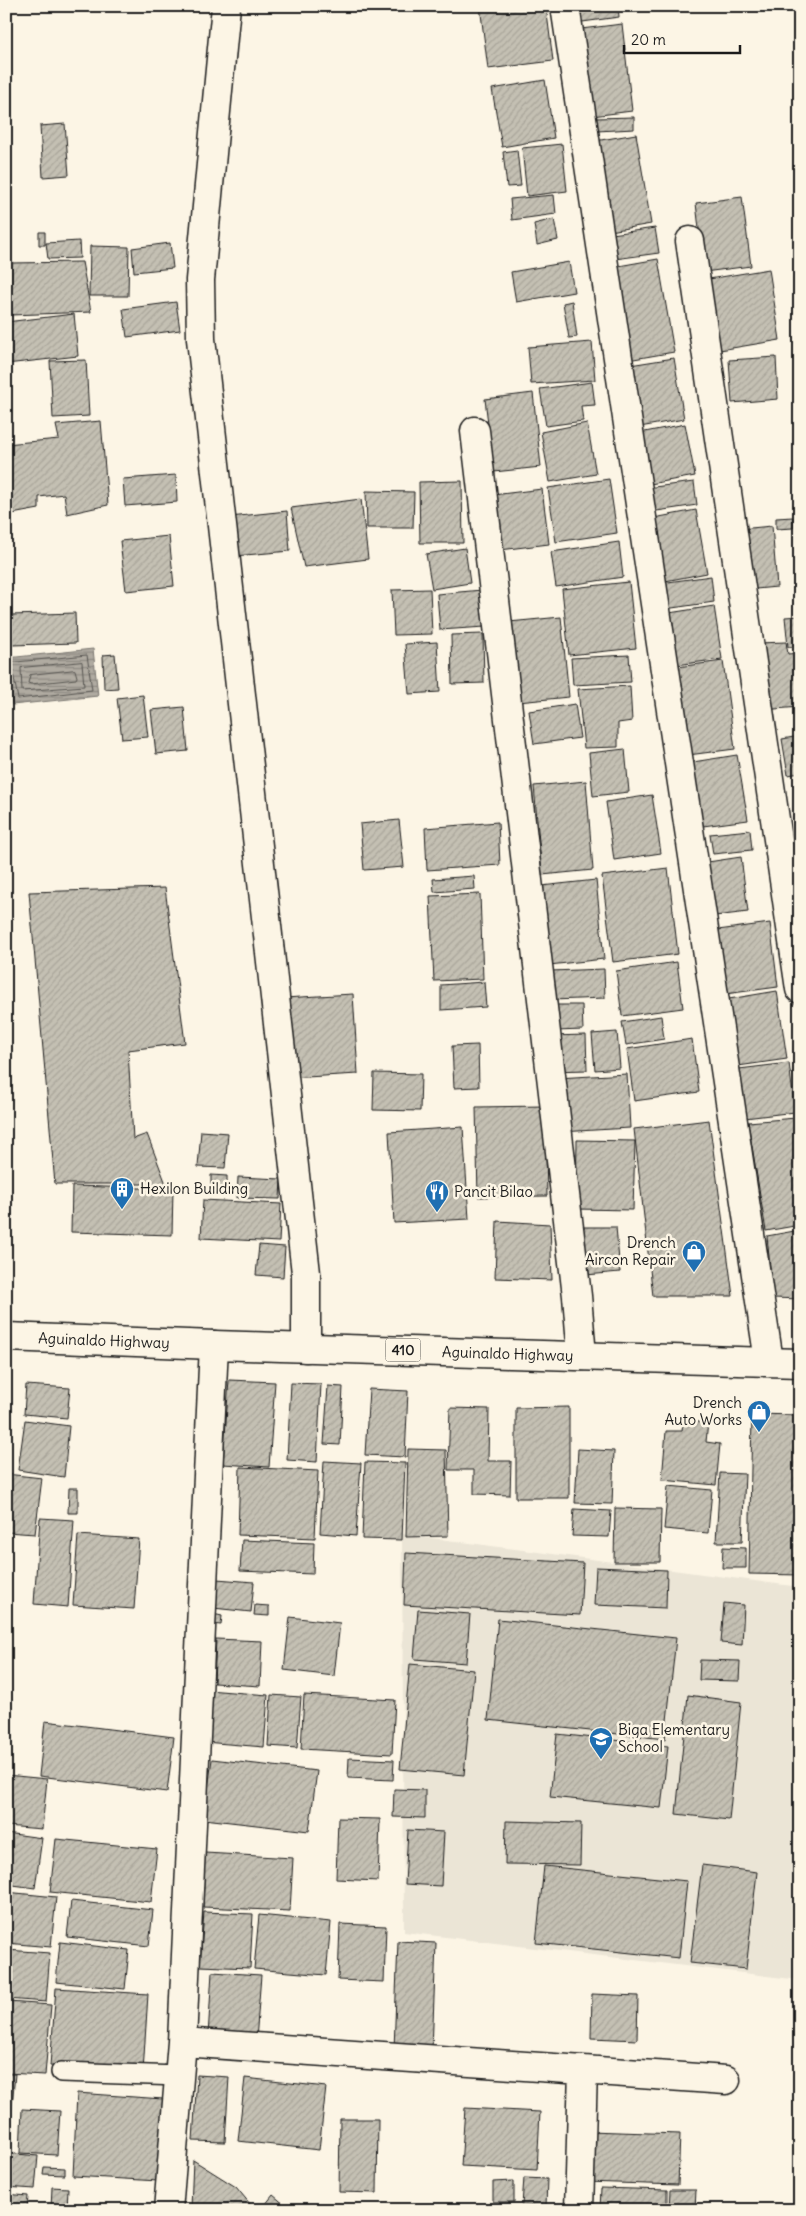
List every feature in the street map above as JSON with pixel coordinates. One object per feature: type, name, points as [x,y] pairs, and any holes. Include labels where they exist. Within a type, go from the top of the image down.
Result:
[{"type":"street","points":[[226,6],[200,280],[201,340],[306,1272],[306,1348]]},
{"type":"street","points":[[565,6],[769,1361]]},
{"type":"street","points":[[690,241],[800,990]]},
{"type":"street","points":[[476,431],[575,1277],[582,1356]]},
{"type":"street","name":"Aguinaldo Highway","points":[[6,1337],[306,1348],[800,1362]]},
{"type":"street","points":[[168,2210],[182,2042],[214,1345]]},
{"type":"street","points":[[182,2042],[726,2080]]},
{"type":"street","points":[[579,2210],[583,2070]]},
{"type":"lane","points":[[61,2072],[179,2076]]},
{"type":"shaded area","name":"Biga Elementary School","points":[[402,1534],[800,1587],[800,1980],[404,1932]]},
{"type":"water","points":[[93,649],[98,696],[12,705],[7,658]]},
{"type":"building","points":[[480,6],[546,6],[553,61],[488,69]]},
{"type":"building","points":[[573,6],[618,6],[619,17],[575,23]]},
{"type":"building","points":[[622,24],[632,111],[592,116],[581,29]]},
{"type":"building","points":[[545,80],[554,138],[502,147],[492,89]]},
{"type":"building","points":[[634,117],[634,129],[597,131],[596,118]]},
{"type":"building","points":[[65,124],[69,175],[43,177],[40,126]]},
{"type":"building","points":[[636,134],[651,224],[610,231],[595,141]]},
{"type":"building","points":[[562,144],[567,191],[527,196],[522,148]]},
{"type":"building","points":[[517,150],[521,186],[507,187],[503,152]]},
{"type":"building","points":[[554,195],[556,214],[512,220],[510,199]]},
{"type":"building","points":[[742,197],[751,266],[704,272],[696,203]]},
{"type":"building","points":[[554,219],[558,240],[537,245],[534,224]]},
{"type":"building","points":[[655,228],[659,253],[615,259],[612,234]]},
{"type":"building","points":[[39,232],[45,232],[45,245],[39,245]]},
{"type":"building","points":[[79,241],[80,258],[48,259],[46,243]]},
{"type":"building","points":[[170,243],[173,268],[134,272],[132,248]]},
{"type":"building","points":[[90,246],[129,247],[128,296],[89,296]]},
{"type":"building","points":[[658,259],[674,352],[628,360],[613,267]]},
{"type":"building","points":[[82,262],[91,312],[11,315],[10,263]]},
{"type":"building","points":[[569,262],[574,292],[516,302],[511,272]]},
{"type":"building","points":[[769,269],[780,340],[714,351],[703,280]]},
{"type":"building","points":[[572,301],[577,337],[569,338],[563,303]]},
{"type":"building","points":[[176,302],[180,330],[127,337],[123,309]]},
{"type":"building","points":[[74,314],[78,356],[6,364],[6,322]]},
{"type":"building","points":[[592,342],[595,380],[531,384],[528,347]]},
{"type":"building","points":[[776,357],[778,399],[732,403],[729,360]]},
{"type":"building","points":[[674,358],[684,419],[640,427],[630,365]]},
{"type":"building","points":[[86,360],[89,416],[53,418],[50,361]]},
{"type":"building","points":[[592,382],[595,405],[581,406],[583,421],[546,426],[540,389]]},
{"type":"building","points":[[533,393],[541,467],[494,472],[485,399]]},
{"type":"building","points":[[101,421],[108,505],[67,514],[64,494],[39,497],[39,509],[12,514],[12,500],[6,500],[6,444],[59,439],[56,425]]},
{"type":"building","points":[[587,423],[596,474],[550,482],[541,432]]},
{"type":"building","points":[[685,424],[695,476],[650,484],[640,433]]},
{"type":"building","points":[[176,475],[177,502],[125,506],[123,479]]},
{"type":"building","points":[[609,479],[617,533],[556,542],[548,488]]},
{"type":"building","points":[[462,481],[463,543],[420,543],[419,482]]},
{"type":"building","points":[[694,482],[697,505],[650,512],[646,488]]},
{"type":"building","points":[[542,489],[549,544],[500,550],[493,495]]},
{"type":"building","points":[[366,491],[414,492],[413,528],[367,528]]},
{"type":"building","points":[[361,499],[368,559],[304,567],[291,508]]},
{"type":"building","points":[[696,510],[707,573],[665,581],[654,518]]},
{"type":"building","points":[[287,511],[290,551],[234,556],[230,517]]},
{"type":"building","points":[[793,517],[793,528],[776,529],[776,518]]},
{"type":"building","points":[[772,526],[777,587],[745,590],[740,529]]},
{"type":"building","points":[[169,536],[174,586],[126,591],[120,541]]},
{"type":"building","points":[[619,542],[623,577],[556,587],[551,552]]},
{"type":"building","points":[[465,548],[470,583],[432,589],[426,554]]},
{"type":"building","points":[[711,576],[714,602],[665,609],[661,583]]},
{"type":"building","points":[[629,582],[636,648],[569,655],[562,589]]},
{"type":"building","points":[[795,585],[800,585],[800,608],[797,608]]},
{"type":"building","points":[[430,589],[432,634],[394,635],[392,590]]},
{"type":"building","points":[[482,590],[485,627],[440,630],[437,594]]},
{"type":"building","points":[[714,606],[722,659],[676,665],[669,613]]},
{"type":"building","points":[[75,613],[76,643],[12,645],[11,615]]},
{"type":"building","points":[[800,616],[800,646],[788,647],[785,617]]},
{"type":"building","points":[[561,617],[569,697],[518,702],[509,622]]},
{"type":"building","points":[[483,634],[484,683],[452,684],[451,635]]},
{"type":"building","points":[[437,642],[440,692],[409,694],[405,644]]},
{"type":"building","points":[[786,642],[788,654],[800,653],[800,707],[762,710],[757,643]]},
{"type":"building","points":[[115,654],[118,688],[104,689],[103,655]]},
{"type":"building","points":[[629,655],[631,682],[573,685],[571,658]]},
{"type":"building","points":[[723,661],[735,749],[688,755],[677,667]]},
{"type":"building","points":[[630,686],[632,721],[618,723],[618,747],[584,748],[578,689]]},
{"type":"building","points":[[143,695],[148,737],[122,739],[117,698]]},
{"type":"building","points":[[575,704],[580,738],[534,744],[529,711]]},
{"type":"building","points":[[184,707],[188,751],[156,754],[151,710]]},
{"type":"building","points":[[800,736],[800,773],[788,775],[782,739]]},
{"type":"building","points":[[625,749],[629,792],[593,796],[589,753]]},
{"type":"building","points":[[737,755],[748,820],[703,826],[693,762]]},
{"type":"building","points":[[586,781],[593,870],[542,875],[534,786]]},
{"type":"building","points":[[652,795],[661,853],[614,860],[606,802]]},
{"type":"building","points":[[399,820],[404,867],[364,870],[360,824]]},
{"type":"building","points":[[498,822],[500,865],[427,870],[425,828]]},
{"type":"building","points":[[750,830],[752,850],[713,854],[710,834]]},
{"type":"building","points":[[741,857],[748,912],[715,916],[708,862]]},
{"type":"building","points":[[668,868],[678,954],[613,962],[602,876]]},
{"type":"building","points":[[474,876],[475,889],[434,892],[433,879]]},
{"type":"building","points":[[596,880],[604,959],[549,965],[541,886]]},
{"type":"building","points":[[165,888],[185,1043],[128,1050],[133,1139],[147,1134],[166,1184],[55,1184],[29,892]]},
{"type":"building","points":[[480,894],[483,979],[434,981],[430,896]]},
{"type":"building","points":[[770,923],[778,987],[725,994],[718,930]]},
{"type":"building","points":[[677,962],[683,1008],[622,1016],[616,971]]},
{"type":"building","points":[[604,969],[605,998],[552,1000],[551,971]]},
{"type":"building","points":[[484,982],[486,1007],[441,1010],[441,985]]},
{"type":"building","points":[[777,991],[787,1059],[738,1066],[729,999]]},
{"type":"building","points":[[353,994],[358,1074],[289,1078],[284,998]]},
{"type":"building","points":[[556,1005],[582,1005],[583,1030],[556,1031]]},
{"type":"building","points":[[661,1016],[664,1039],[626,1045],[622,1022]]},
{"type":"building","points":[[617,1032],[620,1068],[595,1070],[592,1034]]},
{"type":"building","points":[[586,1035],[587,1070],[551,1071],[550,1036]]},
{"type":"building","points":[[692,1039],[699,1092],[634,1101],[627,1049]]},
{"type":"building","points":[[478,1045],[479,1087],[454,1088],[452,1046]]},
{"type":"building","points":[[789,1063],[795,1112],[745,1118],[739,1069]]},
{"type":"building","points":[[374,1073],[421,1074],[420,1111],[373,1110]]},
{"type":"building","points":[[627,1074],[630,1128],[560,1132],[557,1078]]},
{"type":"building","points":[[545,1106],[547,1196],[478,1197],[476,1107]]},
{"type":"building","points":[[796,1118],[800,1140],[800,1225],[766,1231],[748,1122]]},
{"type":"building","points":[[709,1120],[733,1296],[653,1296],[634,1129]]},
{"type":"building","points":[[463,1127],[469,1219],[394,1223],[389,1132]]},
{"type":"building","points":[[201,1131],[228,1133],[225,1168],[198,1167]]},
{"type":"building","points":[[577,1140],[635,1141],[633,1210],[576,1209]]},
{"type":"building","points":[[211,1175],[227,1176],[227,1194],[211,1194]]},
{"type":"building","points":[[238,1177],[281,1179],[280,1199],[237,1198]]},
{"type":"building","name":"Hexilon Building","points":[[72,1186],[173,1189],[172,1235],[71,1232]]},
{"type":"building","points":[[203,1200],[281,1204],[279,1242],[201,1238]]},
{"type":"building","points":[[497,1221],[550,1224],[552,1280],[495,1278]]},
{"type":"building","points":[[582,1227],[616,1227],[620,1272],[586,1275]]},
{"type":"building","points":[[800,1230],[800,1299],[773,1298],[767,1236]]},
{"type":"building","points":[[259,1245],[285,1247],[283,1277],[256,1275]]},
{"type":"building","points":[[229,1380],[275,1382],[269,1467],[223,1464]]},
{"type":"building","points":[[291,1383],[321,1384],[317,1462],[287,1460]]},
{"type":"building","points":[[26,1385],[70,1388],[67,1418],[24,1414]]},
{"type":"building","points":[[328,1386],[343,1387],[340,1445],[324,1444]]},
{"type":"building","points":[[369,1389],[408,1391],[405,1457],[365,1455]]},
{"type":"building","points":[[569,1407],[569,1498],[516,1498],[516,1408]]},
{"type":"building","points":[[450,1408],[489,1409],[488,1461],[511,1461],[510,1495],[474,1494],[474,1470],[448,1470]]},
{"type":"building","points":[[752,1414],[800,1415],[800,1575],[749,1574]]},
{"type":"building","points":[[25,1420],[69,1426],[64,1477],[18,1470]]},
{"type":"building","points":[[683,1422],[708,1422],[706,1442],[720,1444],[716,1485],[662,1480],[666,1431],[682,1431]]},
{"type":"building","points":[[408,1449],[446,1450],[448,1536],[406,1537]]},
{"type":"building","points":[[578,1449],[614,1451],[612,1504],[575,1503]]},
{"type":"building","points":[[324,1461],[361,1463],[356,1536],[320,1533]]},
{"type":"building","points":[[365,1462],[405,1463],[402,1540],[362,1539]]},
{"type":"building","points":[[240,1467],[318,1471],[315,1538],[238,1535]]},
{"type":"building","points":[[720,1473],[745,1474],[742,1542],[716,1542]]},
{"type":"building","points":[[6,1474],[42,1478],[35,1534],[6,1532]]},
{"type":"building","points":[[668,1486],[712,1490],[708,1533],[664,1529]]},
{"type":"building","points":[[69,1488],[78,1488],[78,1513],[68,1513]]},
{"type":"building","points":[[615,1508],[661,1509],[660,1562],[614,1562]]},
{"type":"building","points":[[574,1509],[611,1511],[609,1537],[572,1536]]},
{"type":"building","points":[[40,1518],[74,1520],[68,1607],[34,1604]]},
{"type":"building","points":[[78,1535],[139,1539],[134,1609],[73,1605]]},
{"type":"building","points":[[242,1540],[314,1543],[313,1574],[240,1571]]},
{"type":"building","points":[[723,1547],[746,1548],[746,1568],[722,1568]]},
{"type":"building","points":[[406,1553],[583,1563],[580,1615],[404,1605]]},
{"type":"building","points":[[596,1567],[667,1570],[666,1608],[594,1605]]},
{"type":"building","points":[[217,1579],[254,1582],[251,1612],[213,1608]]},
{"type":"building","points":[[724,1603],[744,1605],[742,1645],[721,1643]]},
{"type":"building","points":[[255,1605],[269,1606],[269,1616],[254,1615]]},
{"type":"building","points":[[418,1610],[470,1614],[466,1663],[414,1659]]},
{"type":"building","points":[[213,1614],[222,1616],[221,1625],[211,1624]]},
{"type":"building","points":[[290,1617],[340,1623],[334,1676],[284,1670]]},
{"type":"building","points":[[498,1619],[676,1638],[665,1739],[488,1720]]},
{"type":"building","points":[[216,1639],[262,1641],[260,1686],[214,1683]]},
{"type":"building","points":[[700,1660],[740,1661],[739,1681],[699,1680]]},
{"type":"building","points":[[410,1664],[474,1670],[464,1775],[400,1769]]},
{"type":"building","points":[[208,1690],[268,1695],[264,1747],[204,1742]]},
{"type":"building","points":[[271,1695],[301,1697],[297,1748],[268,1746]]},
{"type":"building","points":[[304,1695],[395,1700],[392,1754],[301,1749]]},
{"type":"building","points":[[688,1695],[741,1702],[729,1820],[676,1814]]},
{"type":"building","points":[[45,1721],[174,1737],[167,1792],[39,1776]]},
{"type":"building","points":[[557,1734],[668,1746],[661,1808],[550,1797]]},
{"type":"building","points":[[349,1758],[394,1760],[393,1780],[348,1778]]},
{"type":"building","points":[[212,1759],[317,1771],[309,1831],[204,1819]]},
{"type":"building","points":[[6,1775],[47,1779],[42,1829],[6,1826]]},
{"type":"building","points":[[394,1789],[425,1790],[425,1818],[393,1817]]},
{"type":"building","points":[[338,1818],[380,1819],[378,1881],[336,1879]]},
{"type":"building","points":[[506,1821],[581,1823],[580,1865],[505,1864]]},
{"type":"building","points":[[408,1830],[444,1832],[441,1886],[405,1884]]},
{"type":"building","points":[[6,1833],[42,1838],[35,1888],[6,1884]]},
{"type":"building","points":[[56,1839],[157,1849],[151,1902],[50,1892]]},
{"type":"building","points":[[205,1853],[293,1858],[290,1911],[203,1907]]},
{"type":"building","points":[[702,1865],[757,1872],[746,1969],[690,1963]]},
{"type":"building","points":[[544,1866],[687,1881],[679,1958],[536,1943]]},
{"type":"building","points":[[6,1892],[56,1897],[51,1947],[6,1943]]},
{"type":"building","points":[[71,1901],[153,1910],[149,1946],[67,1937]]},
{"type":"building","points":[[204,1912],[253,1914],[250,1968],[200,1966]]},
{"type":"building","points":[[259,1915],[331,1922],[326,1975],[254,1969]]},
{"type":"building","points":[[340,1924],[386,1926],[384,1982],[338,1980]]},
{"type":"building","points":[[398,1941],[436,1943],[432,2051],[394,2050]]},
{"type":"building","points":[[60,1942],[129,1950],[125,1989],[56,1982]]},
{"type":"building","points":[[6,1950],[50,1953],[46,2002],[6,1999]]},
{"type":"building","points":[[212,1972],[261,1975],[256,2040],[208,2036]]},
{"type":"building","points":[[56,1988],[148,1994],[143,2072],[50,2066]]},
{"type":"building","points":[[592,1994],[638,1996],[637,2040],[591,2038]]},
{"type":"building","points":[[8,2002],[51,2005],[45,2075],[6,2073]]},
{"type":"building","points":[[6,2074],[15,2074],[11,2116],[6,2115]]},
{"type":"building","points":[[197,2075],[229,2077],[225,2142],[193,2141]]},
{"type":"building","points":[[245,2078],[326,2087],[319,2150],[238,2141]]},
{"type":"building","points":[[77,2093],[163,2099],[158,2181],[73,2176]]},
{"type":"building","points":[[465,2108],[540,2112],[537,2170],[461,2166]]},
{"type":"building","points":[[22,2109],[60,2111],[57,2155],[20,2153]]},
{"type":"building","points":[[340,2119],[378,2119],[377,2193],[339,2192]]},
{"type":"building","points":[[588,2131],[680,2134],[678,2185],[586,2182]]},
{"type":"building","points":[[6,2153],[38,2156],[35,2189],[6,2187]]},
{"type":"building","points":[[193,2160],[236,2187],[255,2210],[191,2208]]},
{"type":"building","points":[[44,2167],[65,2168],[65,2175],[43,2174]]},
{"type":"building","points":[[524,2178],[547,2179],[546,2206],[522,2205]]},
{"type":"building","points":[[514,2181],[514,2202],[493,2202],[493,2182]]},
{"type":"building","points":[[52,2187],[68,2188],[67,2210],[51,2210]]},
{"type":"building","points":[[601,2188],[667,2190],[667,2210],[600,2210]]},
{"type":"building","points":[[670,2190],[696,2190],[695,2210],[669,2210]]},
{"type":"building","points":[[6,2194],[28,2196],[27,2210],[6,2210]]},
{"type":"building","points":[[273,2195],[291,2210],[261,2210]]},
{"type":"place","name":"Hexilon Building","points":[[122,1210]]},
{"type":"place","name":"Pancit Bilao","points":[[437,1213]]},
{"type":"place","name":"Drench Aircon Repair","points":[[694,1273]]},
{"type":"place","name":"Drench Auto Works","points":[[759,1433]]},
{"type":"place","name":"Biga Elementary School","points":[[601,1760]]}]
